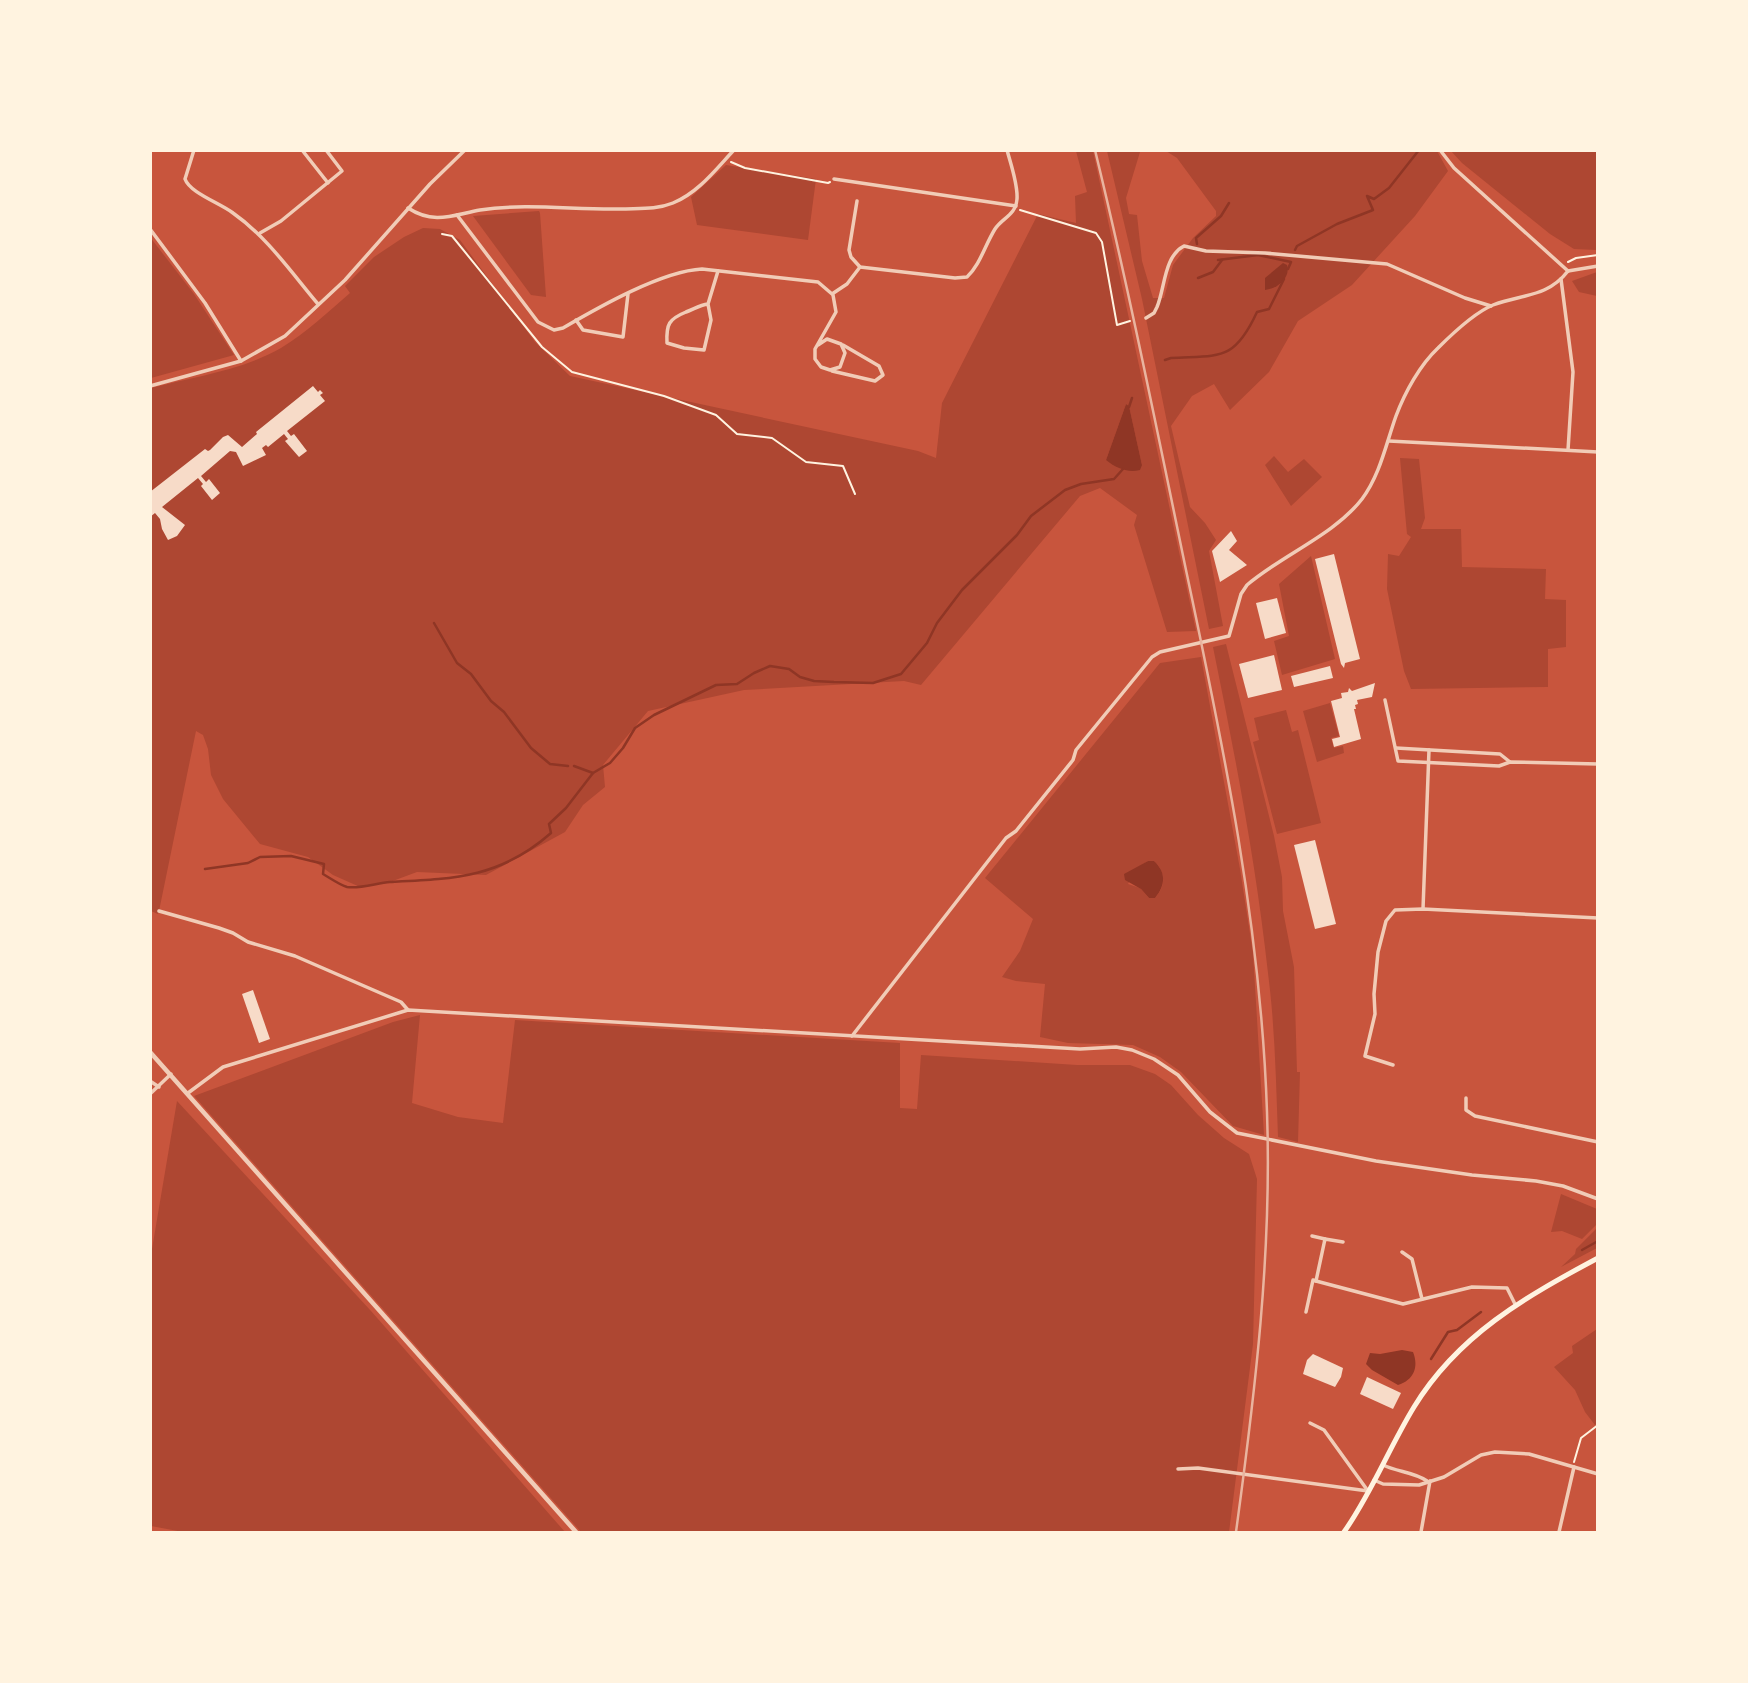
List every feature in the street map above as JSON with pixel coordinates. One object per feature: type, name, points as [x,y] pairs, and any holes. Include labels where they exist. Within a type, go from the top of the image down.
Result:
[{"type":"main road","points":[[1344,1532],[1416,1403],[1440,1371],[1466,1343],[1515,1304],[1598,1258]]},
{"type":"street","points":[[194,150],[185,179],[188,187],[226,207],[260,233],[318,304]]},
{"type":"street","points":[[302,150],[328,183]]},
{"type":"street","points":[[260,233],[281,221],[342,170],[326,150]]},
{"type":"street","points":[[150,386],[241,361],[285,336],[345,280],[408,208],[466,150]]},
{"type":"street","points":[[408,208],[421,217],[438,218],[506,207],[659,208],[676,202],[693,191],[734,150]]},
{"type":"street","points":[[857,201],[849,250],[851,257],[860,267],[955,278],[967,277],[996,227],[1010,216],[1016,206],[1017,197],[1007,150]]},
{"type":"street","points":[[1440,150],[1454,168],[1568,271]]},
{"type":"street","points":[[834,179],[1016,206]]},
{"type":"street","points":[[457,215],[538,322],[554,330],[685,270],[702,268],[818,282],[832,294],[836,312],[818,345],[815,359],[821,367],[875,381],[883,375],[879,366],[841,344],[827,340],[818,345]]},
{"type":"street","points":[[150,229],[198,293],[241,361]]},
{"type":"street","points":[[1146,318],[1157,307],[1174,253],[1184,246],[1206,251],[1265,253],[1387,264],[1465,298],[1491,306]]},
{"type":"street","points":[[852,1036],[1006,838],[1016,831],[1073,761],[1076,750],[1152,657],[1160,652],[1224,638],[1232,632],[1241,594],[1247,585],[1347,515],[1367,492],[1389,441],[1397,414],[1431,355],[1454,333],[1491,306],[1556,286],[1568,271],[1598,266]]},
{"type":"street","points":[[832,294],[847,284],[860,267]]},
{"type":"street","points":[[708,304],[699,305],[674,317],[666,330],[667,343],[704,350],[711,320],[708,304],[718,271]]},
{"type":"street","points":[[1561,279],[1573,372],[1568,450]]},
{"type":"street","points":[[576,320],[583,330],[623,337],[628,295]]},
{"type":"street","points":[[830,370],[840,367],[845,358],[841,344]]},
{"type":"street","points":[[1389,441],[1598,452]]},
{"type":"street","points":[[1385,700],[1398,761],[1499,766],[1510,762],[1598,764]]},
{"type":"street","points":[[1396,748],[1500,754],[1510,762]]},
{"type":"street","points":[[1423,909],[1429,750]]},
{"type":"street","points":[[1393,1065],[1365,1056],[1375,1014],[1378,952],[1386,921],[1395,910],[1423,909],[1598,918]]},
{"type":"street","points":[[159,911],[226,930],[248,942],[295,956],[401,1002],[408,1010]]},
{"type":"street","points":[[188,1093],[223,1067],[408,1010],[1080,1049],[1116,1047],[1154,1059],[1178,1074],[1210,1112],[1237,1133],[1376,1161],[1536,1181],[1563,1186],[1596,1198],[1598,1191]]},
{"type":"street","points":[[150,1052],[576,1532]]},
{"type":"street","points":[[150,1094],[171,1074]]},
{"type":"street","points":[[150,1082],[159,1087]]},
{"type":"street","points":[[1466,1098],[1466,1110],[1475,1116],[1598,1142]]},
{"type":"street","points":[[1312,1236],[1343,1242]]},
{"type":"street","points":[[1316,1281],[1325,1239]]},
{"type":"street","points":[[1402,1252],[1412,1259],[1422,1299]]},
{"type":"street","points":[[1306,1312],[1313,1280],[1403,1304],[1472,1287],[1507,1288],[1515,1304]]},
{"type":"street","points":[[1310,1423],[1325,1430],[1368,1491]]},
{"type":"street","points":[[1374,1480],[1384,1484],[1419,1485],[1444,1477],[1481,1455],[1495,1452],[1529,1454],[1598,1474]]},
{"type":"street","points":[[1382,1465],[1428,1481]]},
{"type":"street","points":[[1559,1532],[1574,1467]]},
{"type":"street","points":[[1178,1469],[1198,1468],[1368,1491]]},
{"type":"street","points":[[1421,1532],[1426,1513],[1428,1481]]},
{"type":"path","points":[[725,159],[745,168],[828,183],[834,179]]},
{"type":"path","points":[[1016,206],[1024,212],[1096,233],[1102,242],[1117,325],[1130,321]]},
{"type":"path","points":[[442,234],[452,236],[542,347],[572,372],[664,396],[716,415],[737,434],[772,438],[806,462],[843,466],[855,494]]},
{"type":"path","points":[[1563,267],[1576,258],[1598,255]]},
{"type":"path","points":[[1574,1467],[1581,1438],[1598,1426]]},
{"type":"shaded area","points":[[1076,151],[1093,151],[1196,631],[1167,632],[1134,525],[1137,515],[1100,488],[1080,496],[921,685],[904,681],[744,690],[648,711],[603,765],[605,787],[583,805],[565,832],[486,875],[417,872],[390,882],[360,887],[333,875],[308,857],[260,844],[223,799],[211,775],[208,749],[203,735],[196,731],[159,911],[158,914],[151,911],[151,388],[251,362],[281,348],[350,293],[345,286],[374,257],[423,228],[440,229],[460,240],[535,342],[570,376],[918,451],[936,458],[942,403],[1038,214],[1076,223],[1075,196],[1087,192]],"holes":[[[1126,404],[1129,406],[1142,465],[1106,460]]]},
{"type":"shaded area","points":[[1107,151],[1157,151],[1140,152],[1126,198],[1129,214],[1137,215],[1142,261],[1153,298],[1164,298],[1173,265],[1193,238],[1216,216],[1216,211],[1177,158],[1166,151],[1437,151],[1448,171],[1415,216],[1352,285],[1298,321],[1269,372],[1230,410],[1214,384],[1192,396],[1171,426],[1190,507],[1216,540],[1209,551],[1223,626],[1209,629],[1142,299]]},
{"type":"shaded area","points":[[1451,151],[1597,151],[1597,250],[1574,249],[1550,234],[1462,163]]},
{"type":"shaded area","points":[[726,165],[816,179],[808,240],[697,225],[691,197]]},
{"type":"shaded area","points":[[539,211],[546,297],[531,295],[473,216]]},
{"type":"shaded area","points":[[150,237],[194,294],[234,355],[151,378]]},
{"type":"shaded area","points":[[1283,263],[1288,270],[1285,278],[1278,285],[1265,290],[1265,278]]},
{"type":"shaded area","points":[[1597,272],[1597,296],[1579,292],[1572,281]]},
{"type":"shaded area","points":[[1126,404],[1129,406],[1142,465],[1140,470],[1122,469],[1106,460]]},
{"type":"shaded area","points":[[1274,456],[1288,472],[1304,459],[1322,477],[1291,506],[1265,465]]},
{"type":"shaded area","points":[[1400,458],[1419,459],[1425,518],[1421,529],[1461,529],[1462,567],[1546,569],[1545,599],[1566,600],[1566,647],[1548,649],[1548,687],[1411,689],[1404,671],[1387,589],[1388,554],[1399,556],[1411,537],[1407,534]]},
{"type":"shaded area","points":[[1311,556],[1335,659],[1282,675],[1274,641],[1289,636],[1279,584]]},
{"type":"shaded area","points":[[1226,644],[1282,877],[1283,911],[1294,967],[1297,1072],[1300,1072],[1298,1142],[1278,1137],[1272,1014],[1263,932],[1244,809],[1213,647]]},
{"type":"shaded area","points":[[1201,657],[1253,953],[1264,1135],[1233,1126],[1181,1072],[1160,1057],[1133,1045],[1068,1043],[1040,1037],[1045,984],[1002,977],[1020,951],[1033,919],[985,878],[1160,663]],"holes":[[[1148,861],[1154,861],[1161,870],[1163,884],[1155,898],[1149,898],[1140,888],[1128,884],[1137,868]]]},
{"type":"shaded area","points":[[1330,703],[1339,736],[1331,738],[1334,748],[1343,746],[1344,753],[1317,762],[1303,711]]},
{"type":"shaded area","points":[[1286,710],[1292,732],[1298,730],[1321,823],[1277,834],[1253,742],[1259,740],[1254,718]]},
{"type":"shaded area","points":[[1148,861],[1154,861],[1158,865],[1163,879],[1155,898],[1149,898],[1141,889],[1125,880],[1124,874]]},
{"type":"shaded area","points":[[420,1015],[412,1103],[458,1117],[503,1123],[515,1020],[900,1043],[900,1108],[917,1109],[921,1055],[1077,1065],[1130,1065],[1155,1074],[1171,1085],[1198,1115],[1224,1138],[1249,1154],[1257,1179],[1253,1344],[1229,1532],[581,1532],[194,1096],[393,1022]]},
{"type":"shaded area","points":[[177,1101],[371,1311],[565,1532],[183,1532],[151,1526],[151,1255]]},
{"type":"shaded area","points":[[1561,1194],[1597,1209],[1597,1224],[1582,1239],[1562,1231],[1551,1232]]},
{"type":"shaded area","points":[[1597,1228],[1597,1248],[1561,1267],[1575,1254],[1576,1249]]},
{"type":"shaded area","points":[[1597,1329],[1598,1422],[1595,1425],[1585,1412],[1575,1390],[1554,1367],[1573,1353],[1572,1346]]},
{"type":"shaded area","points":[[1402,1350],[1413,1352],[1415,1368],[1408,1380],[1398,1385],[1366,1364],[1370,1353]]},
{"type":"building","points":[[313,386],[323,393],[320,395],[325,401],[287,431],[291,436],[294,434],[307,451],[299,457],[285,441],[288,439],[284,434],[268,447],[266,445],[262,448],[266,455],[243,466],[236,452],[230,451],[201,476],[206,482],[209,479],[220,493],[212,500],[198,478],[162,507],[185,525],[177,536],[168,540],[160,519],[155,513],[150,517],[150,492],[205,449],[210,450],[223,437],[228,435],[242,447],[256,432]]},
{"type":"building","points":[[1231,531],[1237,541],[1229,550],[1247,565],[1220,582],[1212,551]]},
{"type":"building","points":[[1334,554],[1360,659],[1345,663],[1344,668],[1315,559]]},
{"type":"building","points":[[1277,598],[1286,633],[1265,639],[1256,603]]},
{"type":"building","points":[[1274,655],[1282,690],[1248,698],[1239,664]]},
{"type":"building","points":[[1330,666],[1333,678],[1294,687],[1291,676]]},
{"type":"building","points":[[1375,683],[1372,697],[1357,700],[1358,704],[1354,709],[1361,739],[1334,747],[1332,739],[1340,737],[1331,701],[1342,698],[1341,693],[1348,692],[1349,688],[1352,691]]},
{"type":"building","points":[[1315,840],[1336,924],[1315,929],[1294,845]]},
{"type":"building","points":[[253,990],[270,1039],[259,1043],[242,994]]},
{"type":"building","points":[[1313,1354],[1343,1368],[1335,1387],[1303,1374],[1307,1360]]},
{"type":"building","points":[[1367,1377],[1401,1393],[1393,1409],[1360,1394]]},
{"type":"waterway","points":[[1295,250],[1297,246],[1337,224],[1373,210],[1367,196],[1374,199],[1389,188],[1419,150]]},
{"type":"waterway","points":[[1197,244],[1196,238],[1221,216],[1229,203]]},
{"type":"waterway","points":[[1218,260],[1258,255],[1291,262],[1288,269]]},
{"type":"waterway","points":[[1198,278],[1213,272],[1222,260]]},
{"type":"waterway","points":[[1165,360],[1214,355],[1233,348],[1241,340],[1257,312],[1269,309],[1284,279]]},
{"type":"waterway","points":[[1129,407],[1132,398]]},
{"type":"waterway","points":[[205,869],[248,863],[260,857],[291,856],[324,864],[323,874],[341,885],[363,887],[456,877],[495,867],[532,848],[551,833],[549,824],[566,808],[593,773],[610,763],[635,728],[654,715],[716,685],[737,684],[770,666],[789,669],[800,677],[814,681],[873,683],[901,674],[927,643],[937,623],[962,590],[1017,535],[1031,516],[1065,490],[1081,484],[1114,479],[1123,469]]},
{"type":"waterway","points":[[434,623],[457,663],[471,674],[531,748],[550,764],[568,766]]},
{"type":"waterway","points":[[574,766],[593,773]]},
{"type":"waterway","points":[[1582,1250],[1598,1241]]},
{"type":"waterway","points":[[1431,1359],[1448,1332],[1457,1330],[1481,1312]]},
{"type":"railway","points":[[1095,150],[1214,704],[1249,907],[1257,975],[1267,1112],[1267,1218],[1250,1428],[1236,1532]]}]
